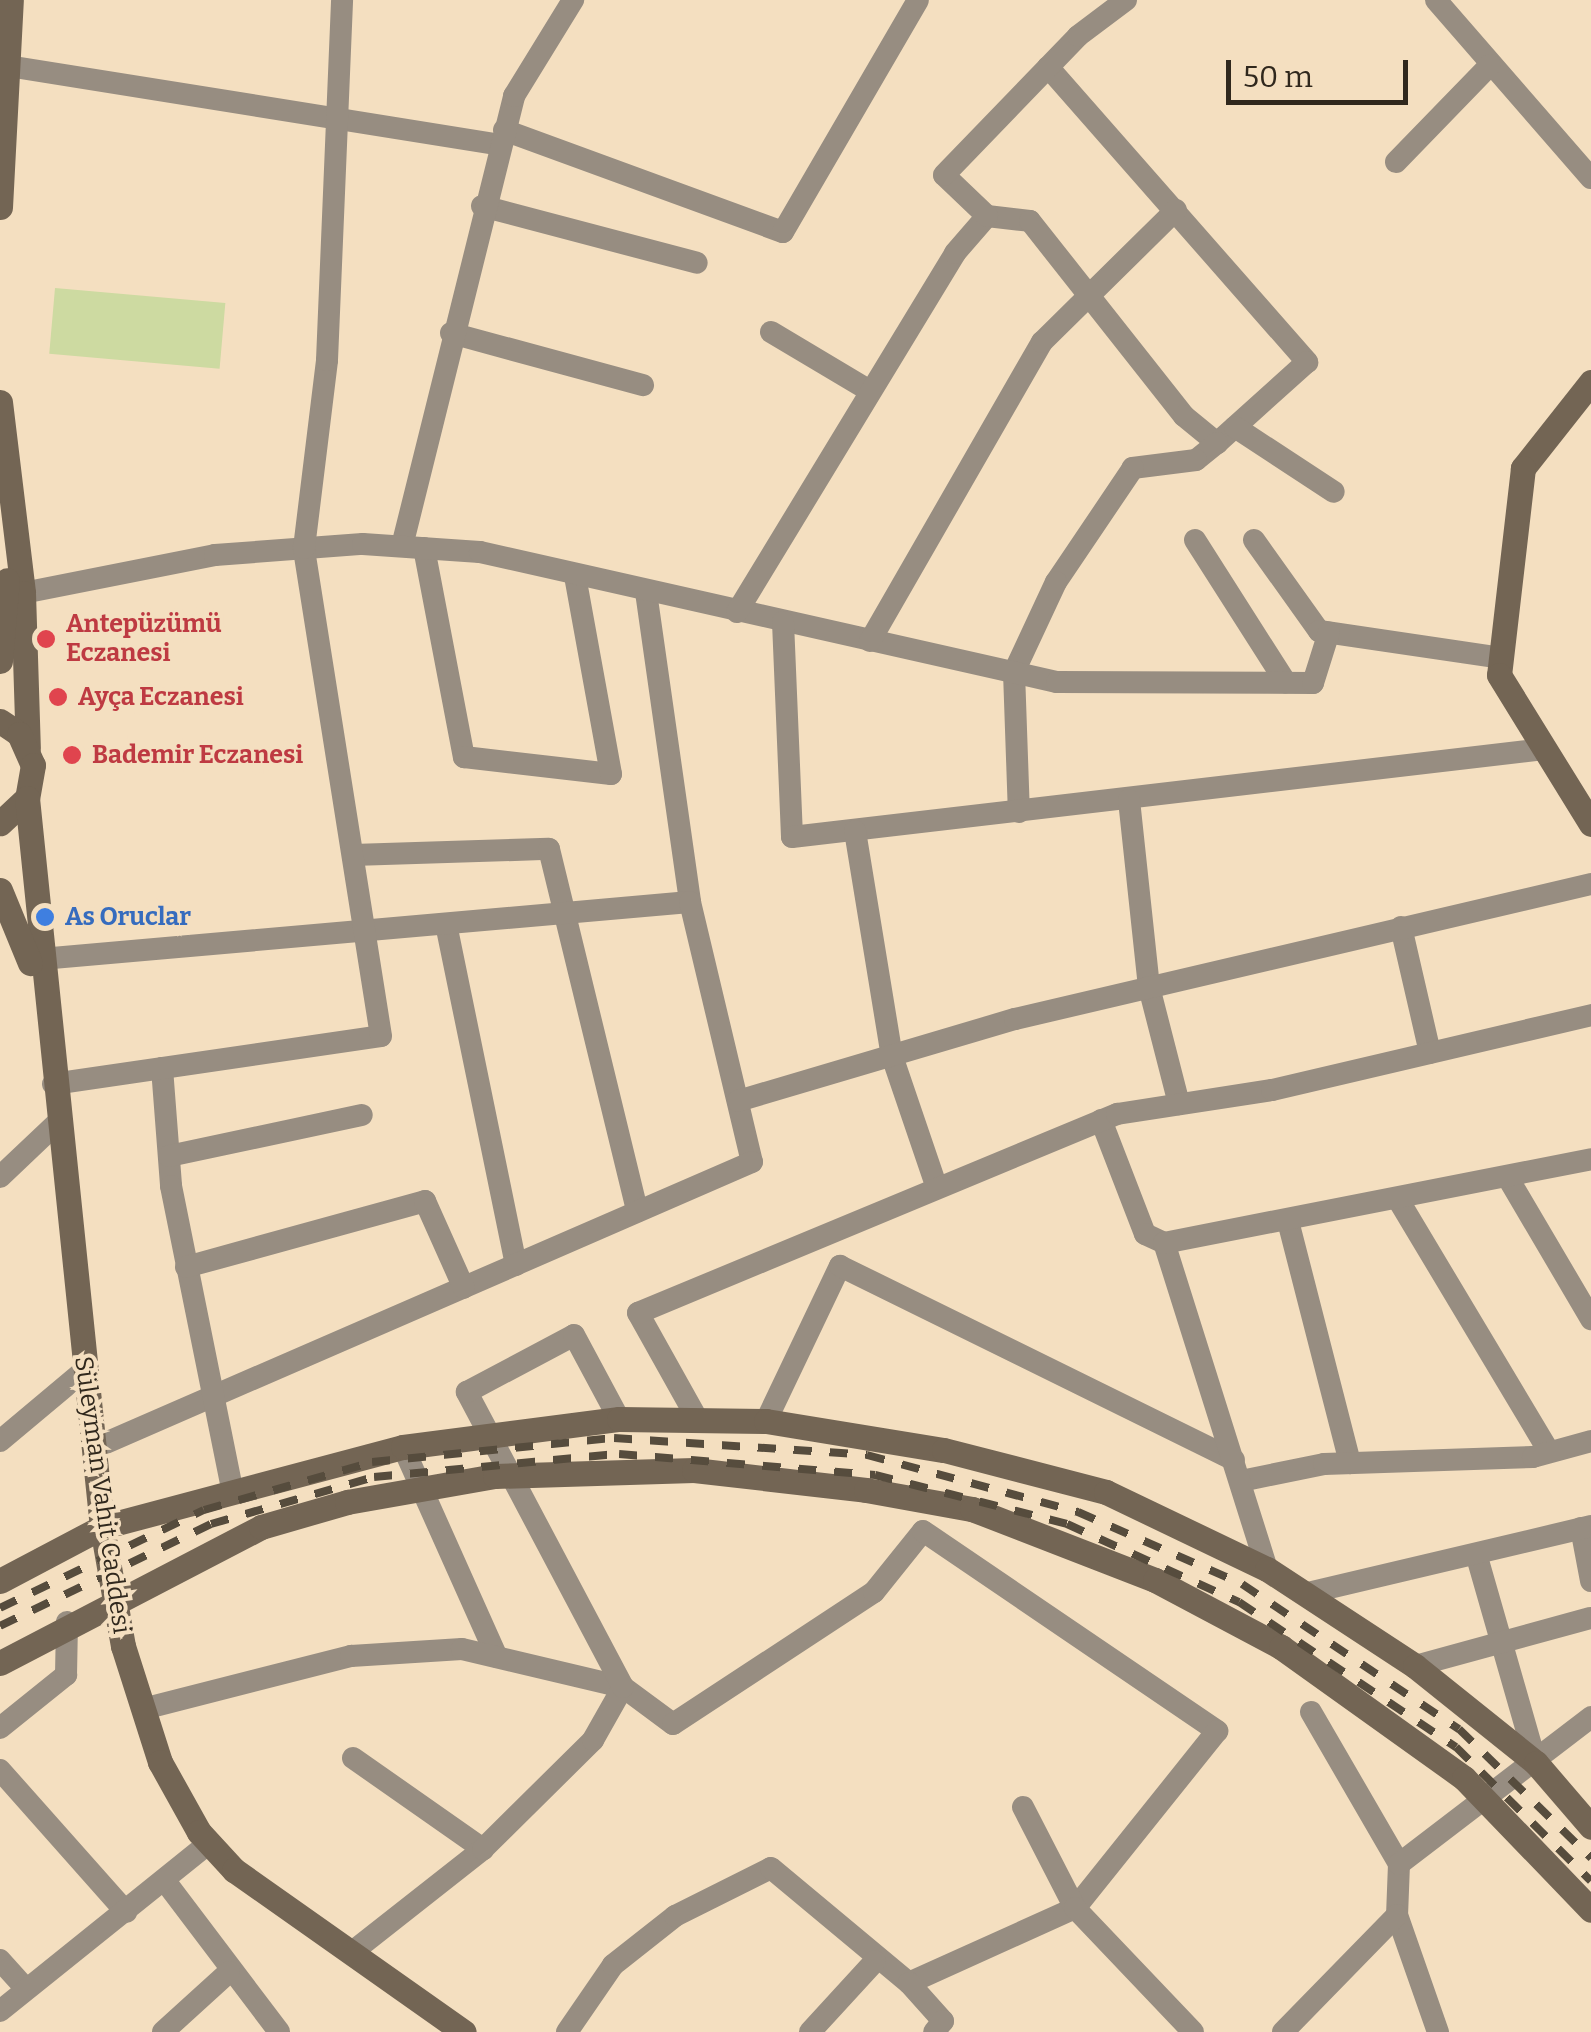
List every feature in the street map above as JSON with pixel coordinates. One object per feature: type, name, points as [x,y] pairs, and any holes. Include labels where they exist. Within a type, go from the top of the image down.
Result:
[{"type":"main road","points":[[0,208],[11,0]]},
{"type":"main road","points":[[1588,392],[1523,468],[1499,675],[1591,824]]},
{"type":"main road","points":[[0,402],[23,593],[27,798],[49,1051]]},
{"type":"main road","points":[[0,661],[11,510]]},
{"type":"main road","points":[[0,720],[28,748]]},
{"type":"main road","points":[[0,824],[27,798]]},
{"type":"main road","points":[[0,890],[24,940],[49,1051]]},
{"type":"main road","name":"Süleyman Vahit Caddesi","points":[[49,1051],[112,1597],[160,1762],[209,1844],[464,2032]]},
{"type":"main road","points":[[0,1581],[102,1527],[232,1488],[403,1447],[619,1420],[766,1421],[944,1450],[1106,1492],[1267,1569],[1415,1666],[1536,1762],[1591,1827]]},
{"type":"main road","points":[[0,1663],[112,1597],[261,1527],[419,1490],[508,1476],[694,1470],[972,1509],[1155,1580],[1281,1646],[1487,1799],[1591,1910]]},
{"type":"street","points":[[53,1084],[381,1036],[304,548],[327,360],[342,0]]},
{"type":"street","points":[[573,0],[514,96],[502,137],[452,333],[413,547],[464,757],[611,774],[576,575]]},
{"type":"street","points":[[8,66],[338,119],[502,137],[783,232],[918,0]]},
{"type":"street","points":[[1126,0],[1048,67],[944,176],[987,216],[1030,221],[1094,291],[1184,416],[1334,492]]},
{"type":"street","points":[[1436,0],[1591,178]]},
{"type":"street","points":[[1396,162],[1490,65]]},
{"type":"street","points":[[1020,812],[1014,672],[1056,582],[1133,468],[1196,460],[1307,362],[1048,67]]},
{"type":"street","points":[[482,206],[697,262]]},
{"type":"street","points":[[870,641],[1042,342],[1176,210]]},
{"type":"street","points":[[736,612],[870,392],[987,216]]},
{"type":"street","points":[[771,332],[870,392]]},
{"type":"street","points":[[452,333],[643,386]]},
{"type":"street","points":[[1195,540],[1286,683]]},
{"type":"street","points":[[1254,540],[1319,631],[1501,658]]},
{"type":"street","points":[[23,593],[214,556],[304,548],[413,547],[576,575],[1057,682],[1313,683],[1329,632]]},
{"type":"street","points":[[94,1448],[752,1162],[690,902],[646,592]]},
{"type":"street","points":[[783,622],[792,838],[1544,749]]},
{"type":"street","points":[[1129,800],[1149,987],[1179,1104]]},
{"type":"street","points":[[855,831],[892,1056],[936,1185]]},
{"type":"street","points":[[353,855],[549,849],[637,1211]]},
{"type":"street","points":[[738,1101],[1149,987],[1591,884]]},
{"type":"street","points":[[41,959],[364,928],[564,918],[690,902]]},
{"type":"street","points":[[446,924],[516,1265]]},
{"type":"street","points":[[1401,928],[1430,1053]]},
{"type":"street","points":[[698,1422],[638,1313],[936,1185],[1100,1120],[1430,1053],[1591,1015]]},
{"type":"street","points":[[162,1068],[169,1156],[186,1267],[210,1400],[232,1488]]},
{"type":"street","points":[[169,1156],[362,1115]]},
{"type":"street","points":[[1100,1120],[1145,1234],[1164,1243],[1398,1201],[1591,1159]]},
{"type":"street","points":[[0,1177],[57,1124]]},
{"type":"street","points":[[1508,1178],[1591,1318]]},
{"type":"street","points":[[186,1267],[425,1201],[464,1288]]},
{"type":"street","points":[[1398,1201],[1549,1452]]},
{"type":"street","points":[[1288,1221],[1350,1463]]},
{"type":"street","points":[[1164,1243],[1267,1569]]},
{"type":"street","points":[[766,1421],[840,1266],[1238,1470],[1549,1452],[1591,1441]]},
{"type":"street","points":[[619,1420],[574,1335],[467,1392],[622,1687]]},
{"type":"street","points":[[0,1441],[85,1370]]},
{"type":"street","points":[[403,1447],[419,1490],[497,1656]]},
{"type":"street","points":[[1308,1593],[1477,1557],[1586,1527],[1591,1580]]},
{"type":"street","points":[[143,1709],[351,1656],[462,1648],[622,1687],[673,1724],[874,1592],[923,1531],[1217,1731],[1075,1908],[909,1984]]},
{"type":"street","points":[[1477,1557],[1499,1646],[1536,1762]]},
{"type":"street","points":[[1415,1666],[1591,1618]]},
{"type":"street","points":[[0,1728],[66,1675],[67,1622]]},
{"type":"street","points":[[352,1953],[483,1849],[592,1740],[622,1687]]},
{"type":"street","points":[[1311,1712],[1400,1864],[1396,1915],[1438,2032]]},
{"type":"street","points":[[1400,1864],[1591,1717]]},
{"type":"street","points":[[354,1758],[483,1849]]},
{"type":"street","points":[[0,1770],[126,1912]]},
{"type":"street","points":[[1023,1808],[1075,1908],[1193,2032]]},
{"type":"street","points":[[14,2032],[0,2013],[25,1988],[166,1882],[209,1844]]},
{"type":"street","points":[[568,2032],[614,1965],[674,1916],[771,1868],[875,1962],[909,1984],[944,2021],[934,2032]]},
{"type":"street","points":[[166,1882],[229,1972],[279,2032]]},
{"type":"street","points":[[1283,2032],[1396,1915]]},
{"type":"street","points":[[0,1960],[25,1988]]},
{"type":"street","points":[[810,2032],[875,1962]]},
{"type":"street","points":[[163,2032],[229,1972]]},
{"type":"green space","points":[[55,288],[225,303],[220,369],[49,354]]},
{"type":"railway","points":[[0,1608],[204,1510],[372,1462],[614,1438],[867,1455],[1078,1512],[1242,1584],[1459,1729],[1591,1858]]},
{"type":"railway","points":[[0,1626],[211,1524],[374,1477],[619,1454],[875,1475],[1067,1524],[1239,1602],[1456,1747],[1591,1881]]},
{"type":"place","name":"Antepüzümü Eczanesi","points":[[46,639]]},
{"type":"place","name":"Ayça Eczanesi","points":[[58,697]]},
{"type":"place","name":"Bademir Eczanesi","points":[[72,755]]},
{"type":"place","name":"As Oruclar","points":[[45,917]]}]
